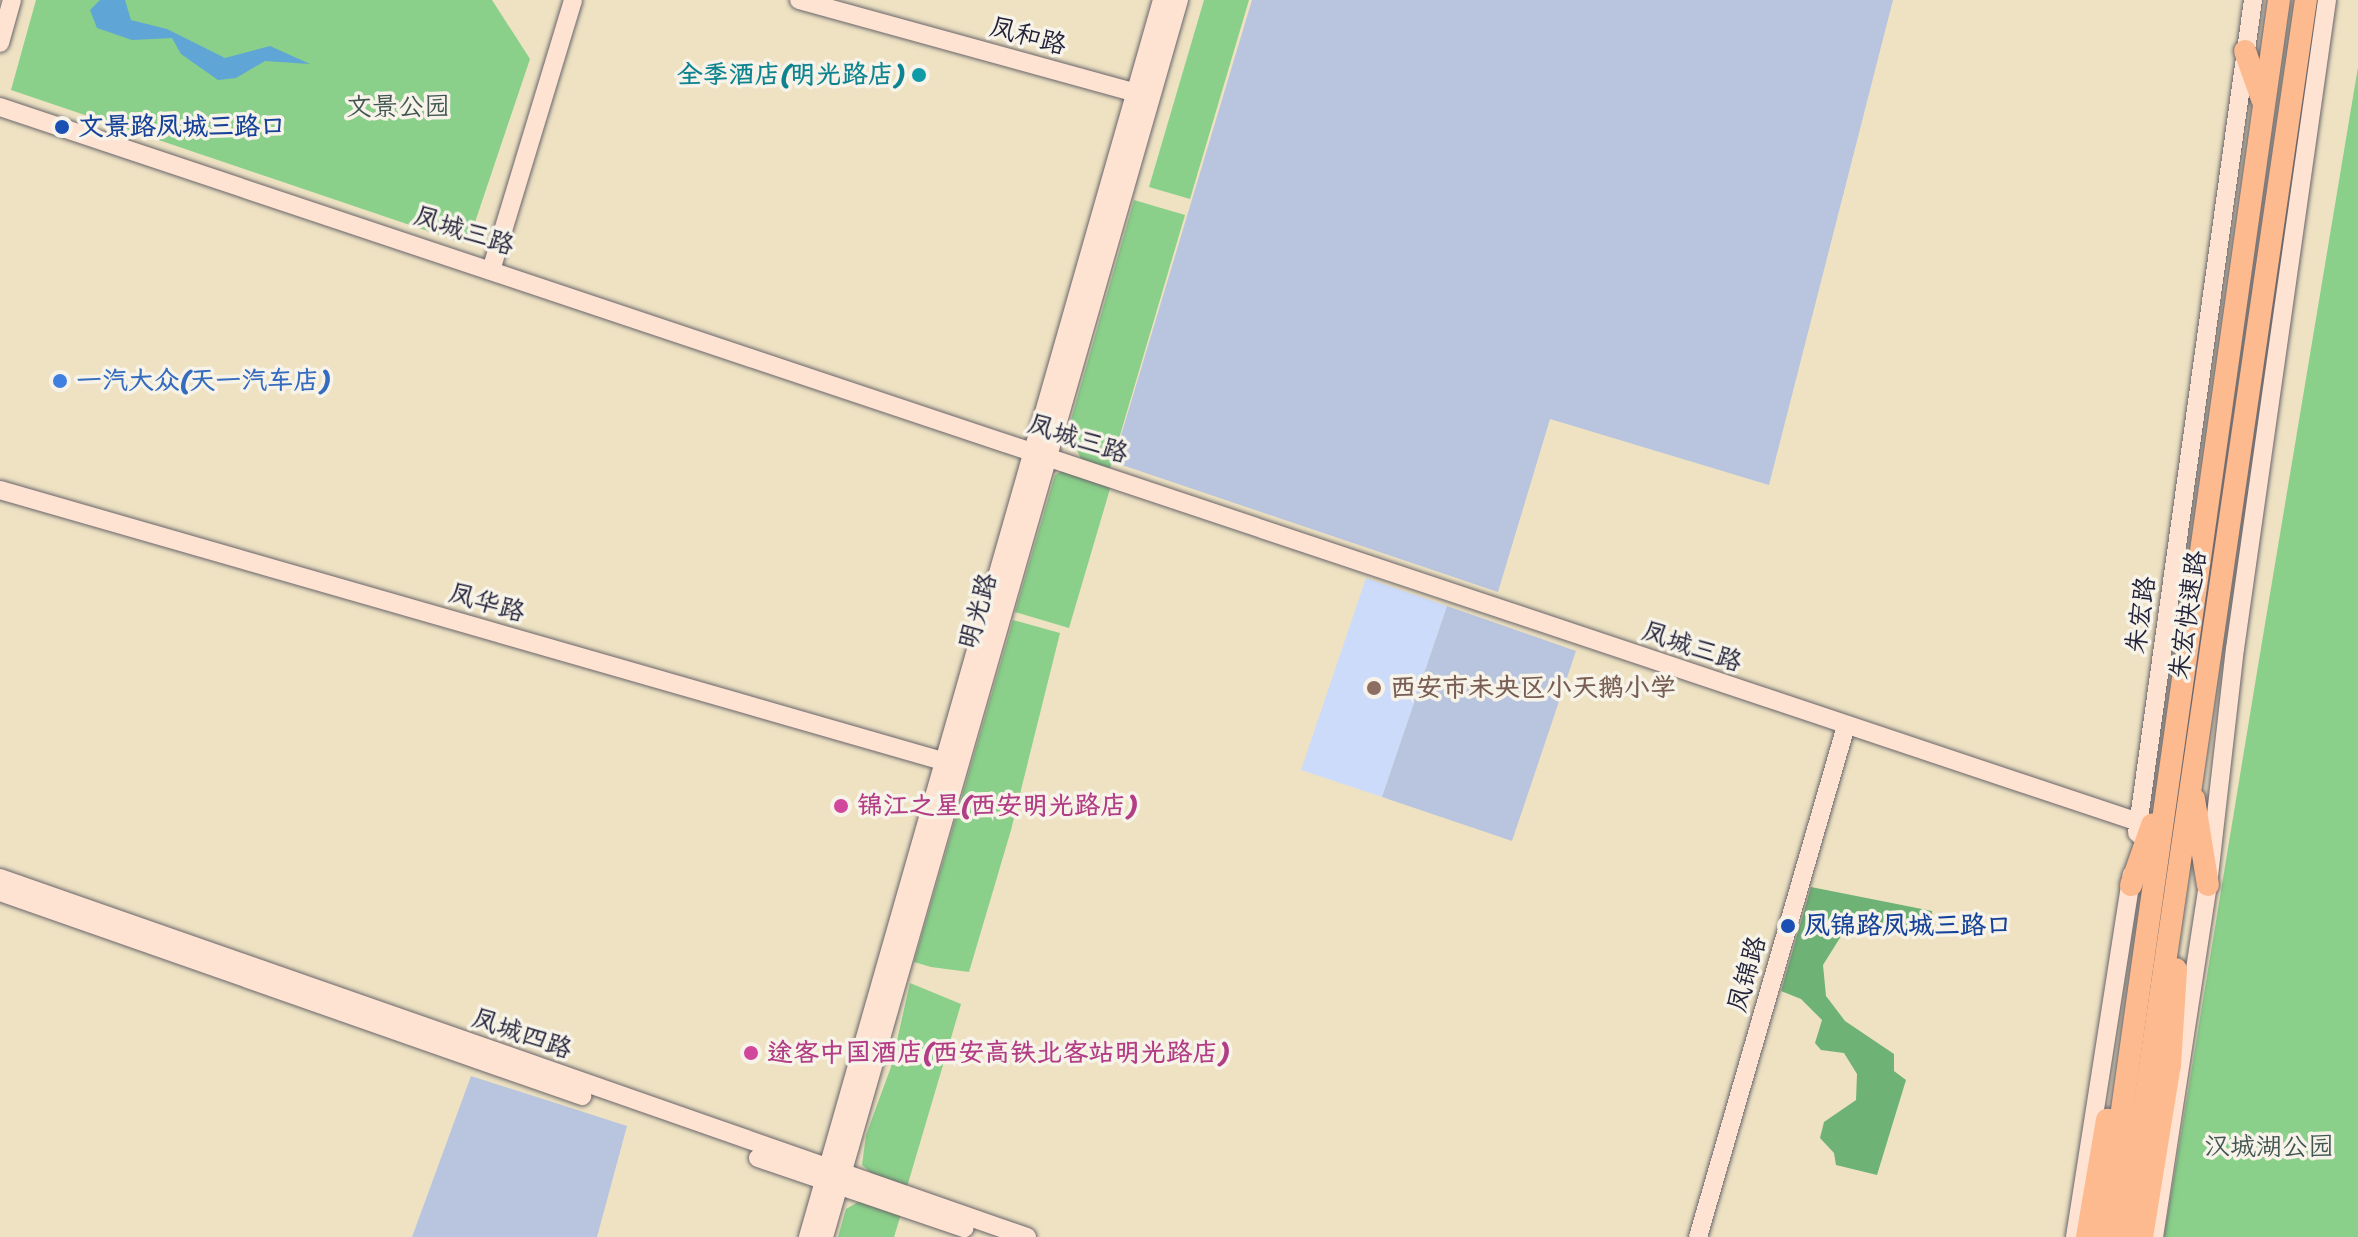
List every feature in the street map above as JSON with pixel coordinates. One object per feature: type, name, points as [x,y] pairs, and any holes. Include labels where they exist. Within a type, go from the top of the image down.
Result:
[{"type":"highway","name":"朱宏快速路","points":[[2120,1230],[2153,887],[2279,0]]},
{"type":"highway","name":"朱宏快速路","points":[[2153,887],[2192,786],[2306,0]]},
{"type":"highway","points":[[2245,51],[2264,104]]},
{"type":"highway","points":[[2192,786],[2208,885]]},
{"type":"highway","points":[[2120,1230],[2153,887]]},
{"type":"street","points":[[0,43],[12,0]]},
{"type":"street","points":[[492,267],[573,0]]},
{"type":"street","name":"凤和路","points":[[799,0],[1143,95]]},
{"type":"street","name":"明光路","points":[[951,763],[1050,457],[1143,95],[1162,0]]},
{"type":"street","name":"明光路","points":[[808,1237],[833,1176],[951,763],[1030,451],[1143,95],[1179,0]]},
{"type":"street","name":"朱宏路","points":[[2075,1237],[2153,887],[2138,822],[2253,0]]},
{"type":"street","points":[[2120,1230],[2208,885],[2235,649],[2327,0]]},
{"type":"street","name":"凤城三路","points":[[0,107],[492,267],[1030,451],[2138,822]]},
{"type":"street","name":"凤华路","points":[[0,490],[951,763]]},
{"type":"street","name":"凤锦路","points":[[1698,1237],[1846,726]]},
{"type":"street","name":"凤城四路","points":[[0,878],[833,1176],[991,1237]]},
{"type":"street","name":"凤城四路","points":[[0,892],[833,1176],[1027,1237]]},
{"type":"street","name":"明光路","points":[[824,1237],[833,1176]]},
{"type":"shaded area","points":[[1252,0],[1893,0],[1769,485],[1550,419],[1498,592],[1113,462]]},
{"type":"shaded area","name":"西安市未央区小天鹅小学","points":[[1366,578],[1447,606],[1382,797],[1301,770]]},
{"type":"shaded area","points":[[1447,606],[1576,651],[1512,841],[1382,797]]},
{"type":"shaded area","points":[[471,1076],[627,1126],[597,1237],[412,1237]]},
{"type":"green space","name":"文景公园","points":[[36,0],[492,0],[530,59],[470,237],[463,243],[11,90]]},
{"type":"green space","points":[[1204,0],[1249,0],[1190,199],[1149,187]]},
{"type":"green space","name":"汉城湖公园","points":[[2358,67],[2358,1237],[2164,1237],[2258,666]]},
{"type":"green space","points":[[1134,200],[1185,215],[1110,469],[1081,459],[1068,430]]},
{"type":"green space","points":[[1064,470],[1112,482],[1069,628],[1015,612],[1055,475]]},
{"type":"green space","points":[[1013,620],[1060,633],[1011,830],[969,972],[931,967],[914,962]]},
{"type":"green space","points":[[1811,887],[1932,911],[1933,932],[1853,917],[1823,965],[1826,996],[1845,1021],[1894,1054],[1894,1071],[1906,1080],[1877,1175],[1836,1165],[1834,1153],[1820,1138],[1824,1122],[1856,1100],[1857,1074],[1844,1053],[1821,1050],[1815,1043],[1822,1020],[1801,999],[1781,991]]},
{"type":"green space","points":[[910,983],[961,1004],[907,1187],[876,1177],[862,1165],[866,1135],[891,1067]]},
{"type":"green space","points":[[860,1201],[901,1214],[894,1237],[838,1237],[846,1209]]},
{"type":"water","points":[[100,0],[125,0],[131,20],[167,29],[225,58],[270,46],[310,64],[265,61],[236,78],[218,80],[181,54],[172,38],[132,40],[97,28],[90,10]]},
{"type":"place","name":"全季酒店(明光路店)","points":[[919,75]]},
{"type":"place","name":"文景路凤城三路口","points":[[62,127]]},
{"type":"place","name":"一汽大众(天一汽车店)","points":[[60,381]]},
{"type":"place","name":"西安市未央区小天鹅小学","points":[[1374,688]]},
{"type":"place","name":"锦江之星(西安明光路店)","points":[[841,806]]},
{"type":"place","name":"凤锦路凤城三路口","points":[[1788,926]]},
{"type":"place","name":"途客中国酒店(西安高铁北客站明光路店)","points":[[751,1053]]}]
